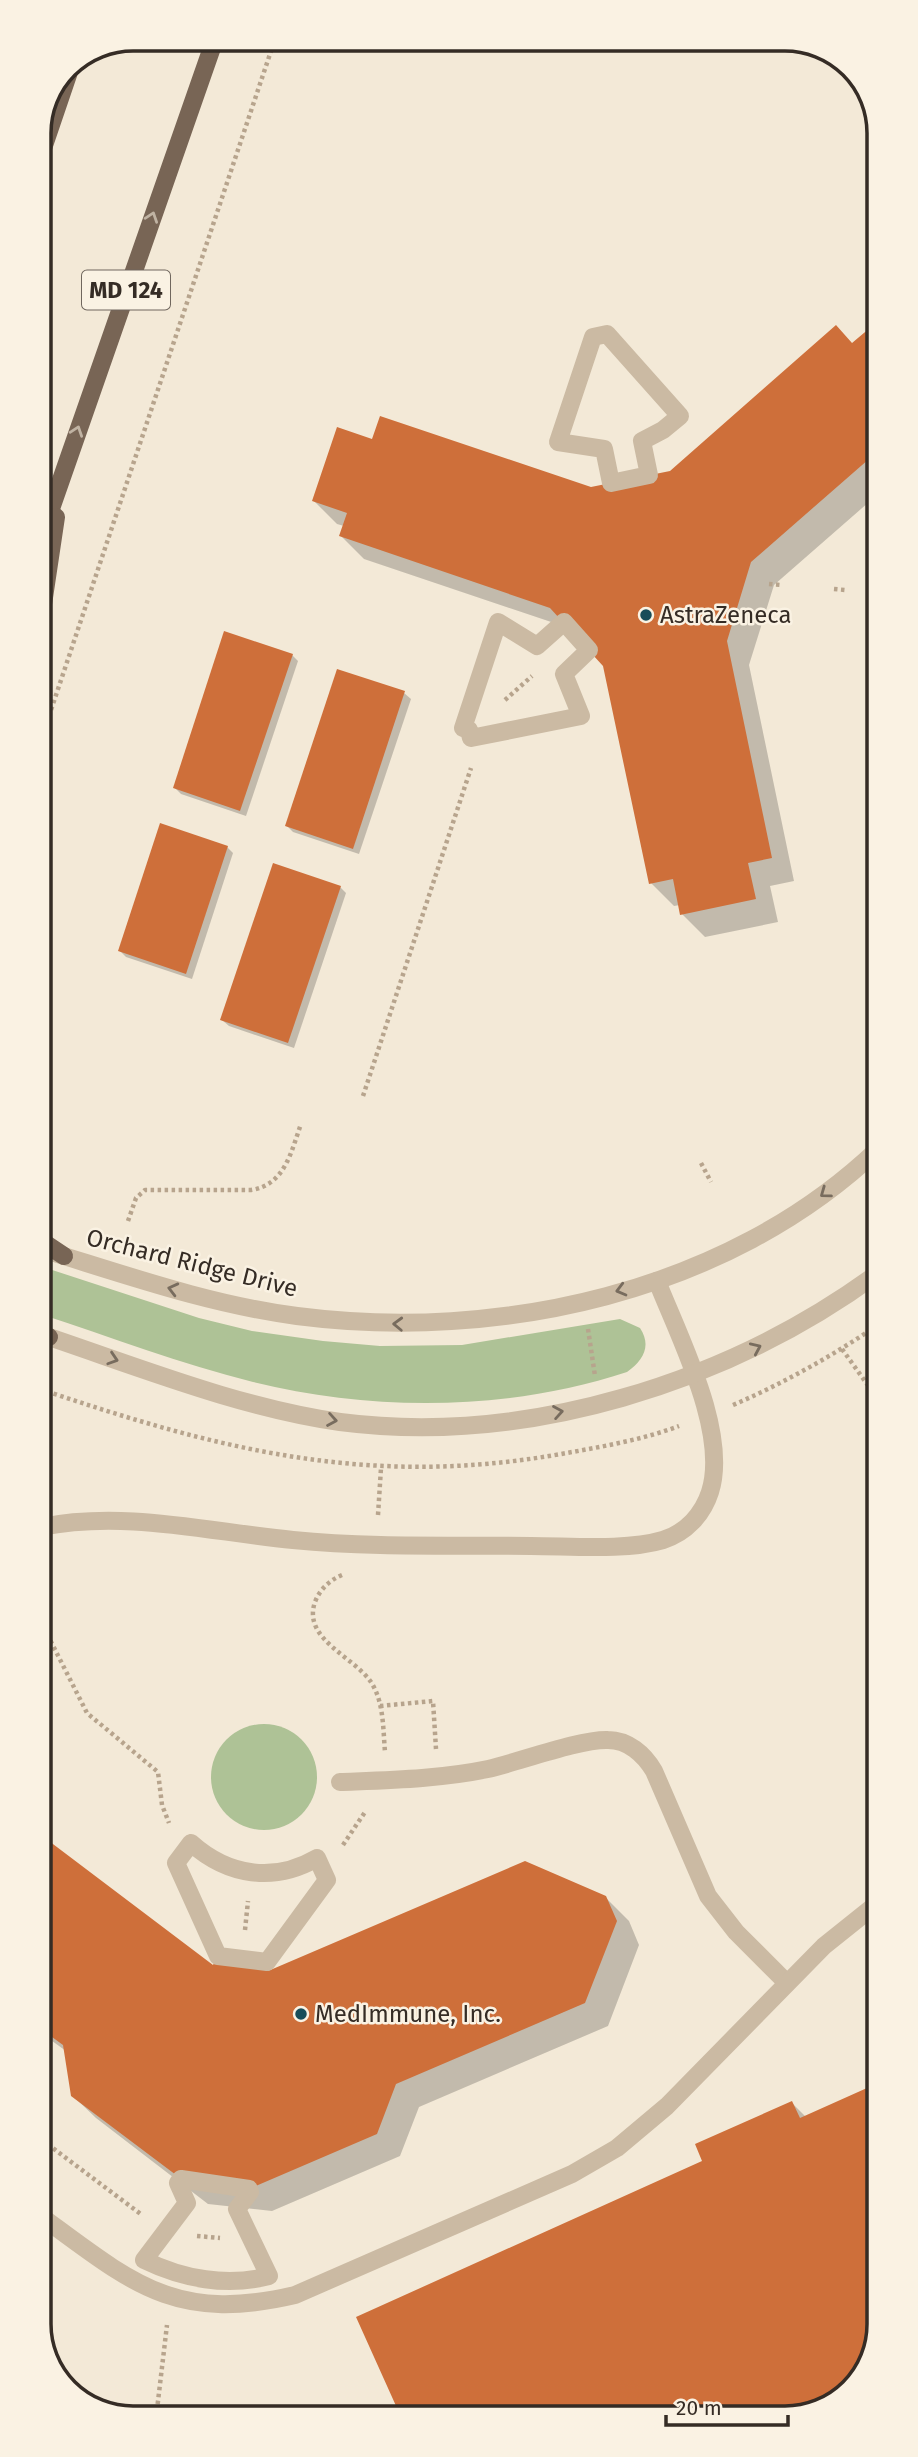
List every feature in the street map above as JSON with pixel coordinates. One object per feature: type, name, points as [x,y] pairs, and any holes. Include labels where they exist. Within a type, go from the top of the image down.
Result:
[{"type":"main road","name":"MD 124","points":[[51,506],[210,51]]},
{"type":"main road","points":[[52,122],[62,92]]},
{"type":"main road","points":[[51,550],[63,470]]},
{"type":"main road","points":[[51,1247],[64,1256]]},
{"type":"street","points":[[607,334],[680,416],[642,441],[649,475],[611,483],[604,449],[558,442],[593,337],[607,334]]},
{"type":"street","points":[[498,622],[537,646],[564,622],[577,637],[589,650],[564,674],[581,716],[471,738],[470,730],[463,728],[498,622]]},
{"type":"street","name":"Orchard Ridge Drive","points":[[51,1252],[148,1282],[237,1305],[351,1322],[421,1325],[492,1320],[554,1308],[657,1281],[722,1256],[791,1218],[867,1160]]},
{"type":"street","points":[[51,1525],[86,1520],[118,1520],[304,1541],[431,1547],[622,1544],[664,1539],[682,1530],[697,1516],[710,1492],[714,1435],[657,1281]]},
{"type":"street","points":[[51,1339],[208,1390],[339,1422],[390,1425],[513,1420],[599,1404],[693,1376],[774,1340],[843,1299],[867,1281]]},
{"type":"street","points":[[340,1782],[438,1776],[485,1769],[599,1740],[617,1741],[635,1749],[654,1771],[714,1905],[736,1933],[787,1983]]},
{"type":"street","points":[[191,1843],[210,1858],[247,1873],[286,1871],[317,1858],[320,1865],[327,1880],[267,1962],[216,1956],[176,1863],[191,1843]]},
{"type":"street","points":[[51,2223],[136,2284],[171,2298],[229,2305],[266,2302],[295,2295],[572,2174],[617,2148],[667,2106],[824,1946],[867,1912]]},
{"type":"street","points":[[181,2179],[249,2189],[250,2192],[237,2209],[269,2276],[234,2281],[204,2279],[180,2275],[144,2260],[165,2233],[187,2203],[178,2183],[181,2179]]},
{"type":"path","points":[[51,710],[271,51]]},
{"type":"path","points":[[769,584],[781,585]]},
{"type":"path","points":[[834,589],[845,590]]},
{"type":"path","points":[[503,702],[577,637]]},
{"type":"path","points":[[363,1096],[482,736]]},
{"type":"path","points":[[128,1221],[136,1198],[145,1190],[251,1190],[268,1185],[286,1167],[301,1124]]},
{"type":"path","points":[[701,1163],[711,1182]]},
{"type":"path","points":[[587,1328],[596,1380]]},
{"type":"path","points":[[842,1349],[867,1384]]},
{"type":"path","points":[[378,1522],[381,1467]]},
{"type":"path","points":[[355,1572],[333,1579],[318,1594],[312,1612],[324,1638],[371,1683],[380,1706],[385,1756]]},
{"type":"path","points":[[51,1642],[83,1708],[158,1772],[167,1820],[186,1849]]},
{"type":"path","points":[[380,1706],[433,1702],[438,1776]]},
{"type":"path","points":[[320,1865],[343,1846],[363,1813],[370,1810]]},
{"type":"path","points":[[242,1959],[249,1894]]},
{"type":"path","points":[[51,2148],[165,2233]]},
{"type":"path","points":[[157,2406],[167,2321]]},
{"type":"green space","points":[[51,1270],[199,1318],[252,1331],[323,1341],[380,1346],[462,1345],[620,1319],[640,1328],[645,1341],[644,1353],[627,1372],[536,1394],[441,1403],[346,1399],[299,1392],[173,1359],[51,1318]]},
{"type":"green space","points":[[264,1724],[284,1728],[302,1739],[313,1757],[317,1777],[313,1797],[302,1815],[284,1826],[264,1830],[244,1826],[226,1815],[215,1797],[211,1777],[215,1757],[226,1739],[244,1728]]},
{"type":"building","name":"AstraZeneca","points":[[836,325],[852,343],[867,330],[867,461],[751,562],[727,641],[772,858],[748,863],[756,899],[680,915],[673,879],[649,884],[603,666],[550,608],[339,536],[347,513],[312,501],[337,427],[372,439],[380,416],[591,487],[670,471]]},
{"type":"building","points":[[224,631],[293,654],[240,811],[173,788]]},
{"type":"building","points":[[337,669],[405,691],[353,849],[285,826]]},
{"type":"building","points":[[160,823],[228,846],[186,974],[118,951]]},
{"type":"building","points":[[273,863],[341,886],[288,1043],[220,1020]]},
{"type":"building","name":"MedImmune, Inc.","points":[[51,1843],[213,1965],[218,1956],[264,1961],[268,1971],[525,1861],[606,1896],[617,1921],[585,2003],[396,2084],[377,2134],[249,2189],[184,2181],[71,2096],[63,2045],[51,2036]]},
{"type":"building","points":[[867,2088],[867,2335],[859,2361],[843,2382],[831,2392],[817,2400],[796,2406],[396,2406],[356,2317],[702,2161],[695,2144],[792,2101],[800,2118]]},
{"type":"place","name":"AstraZeneca","points":[[646,615]]},
{"type":"place","name":"MedImmune, Inc.","points":[[301,2014]]}]
